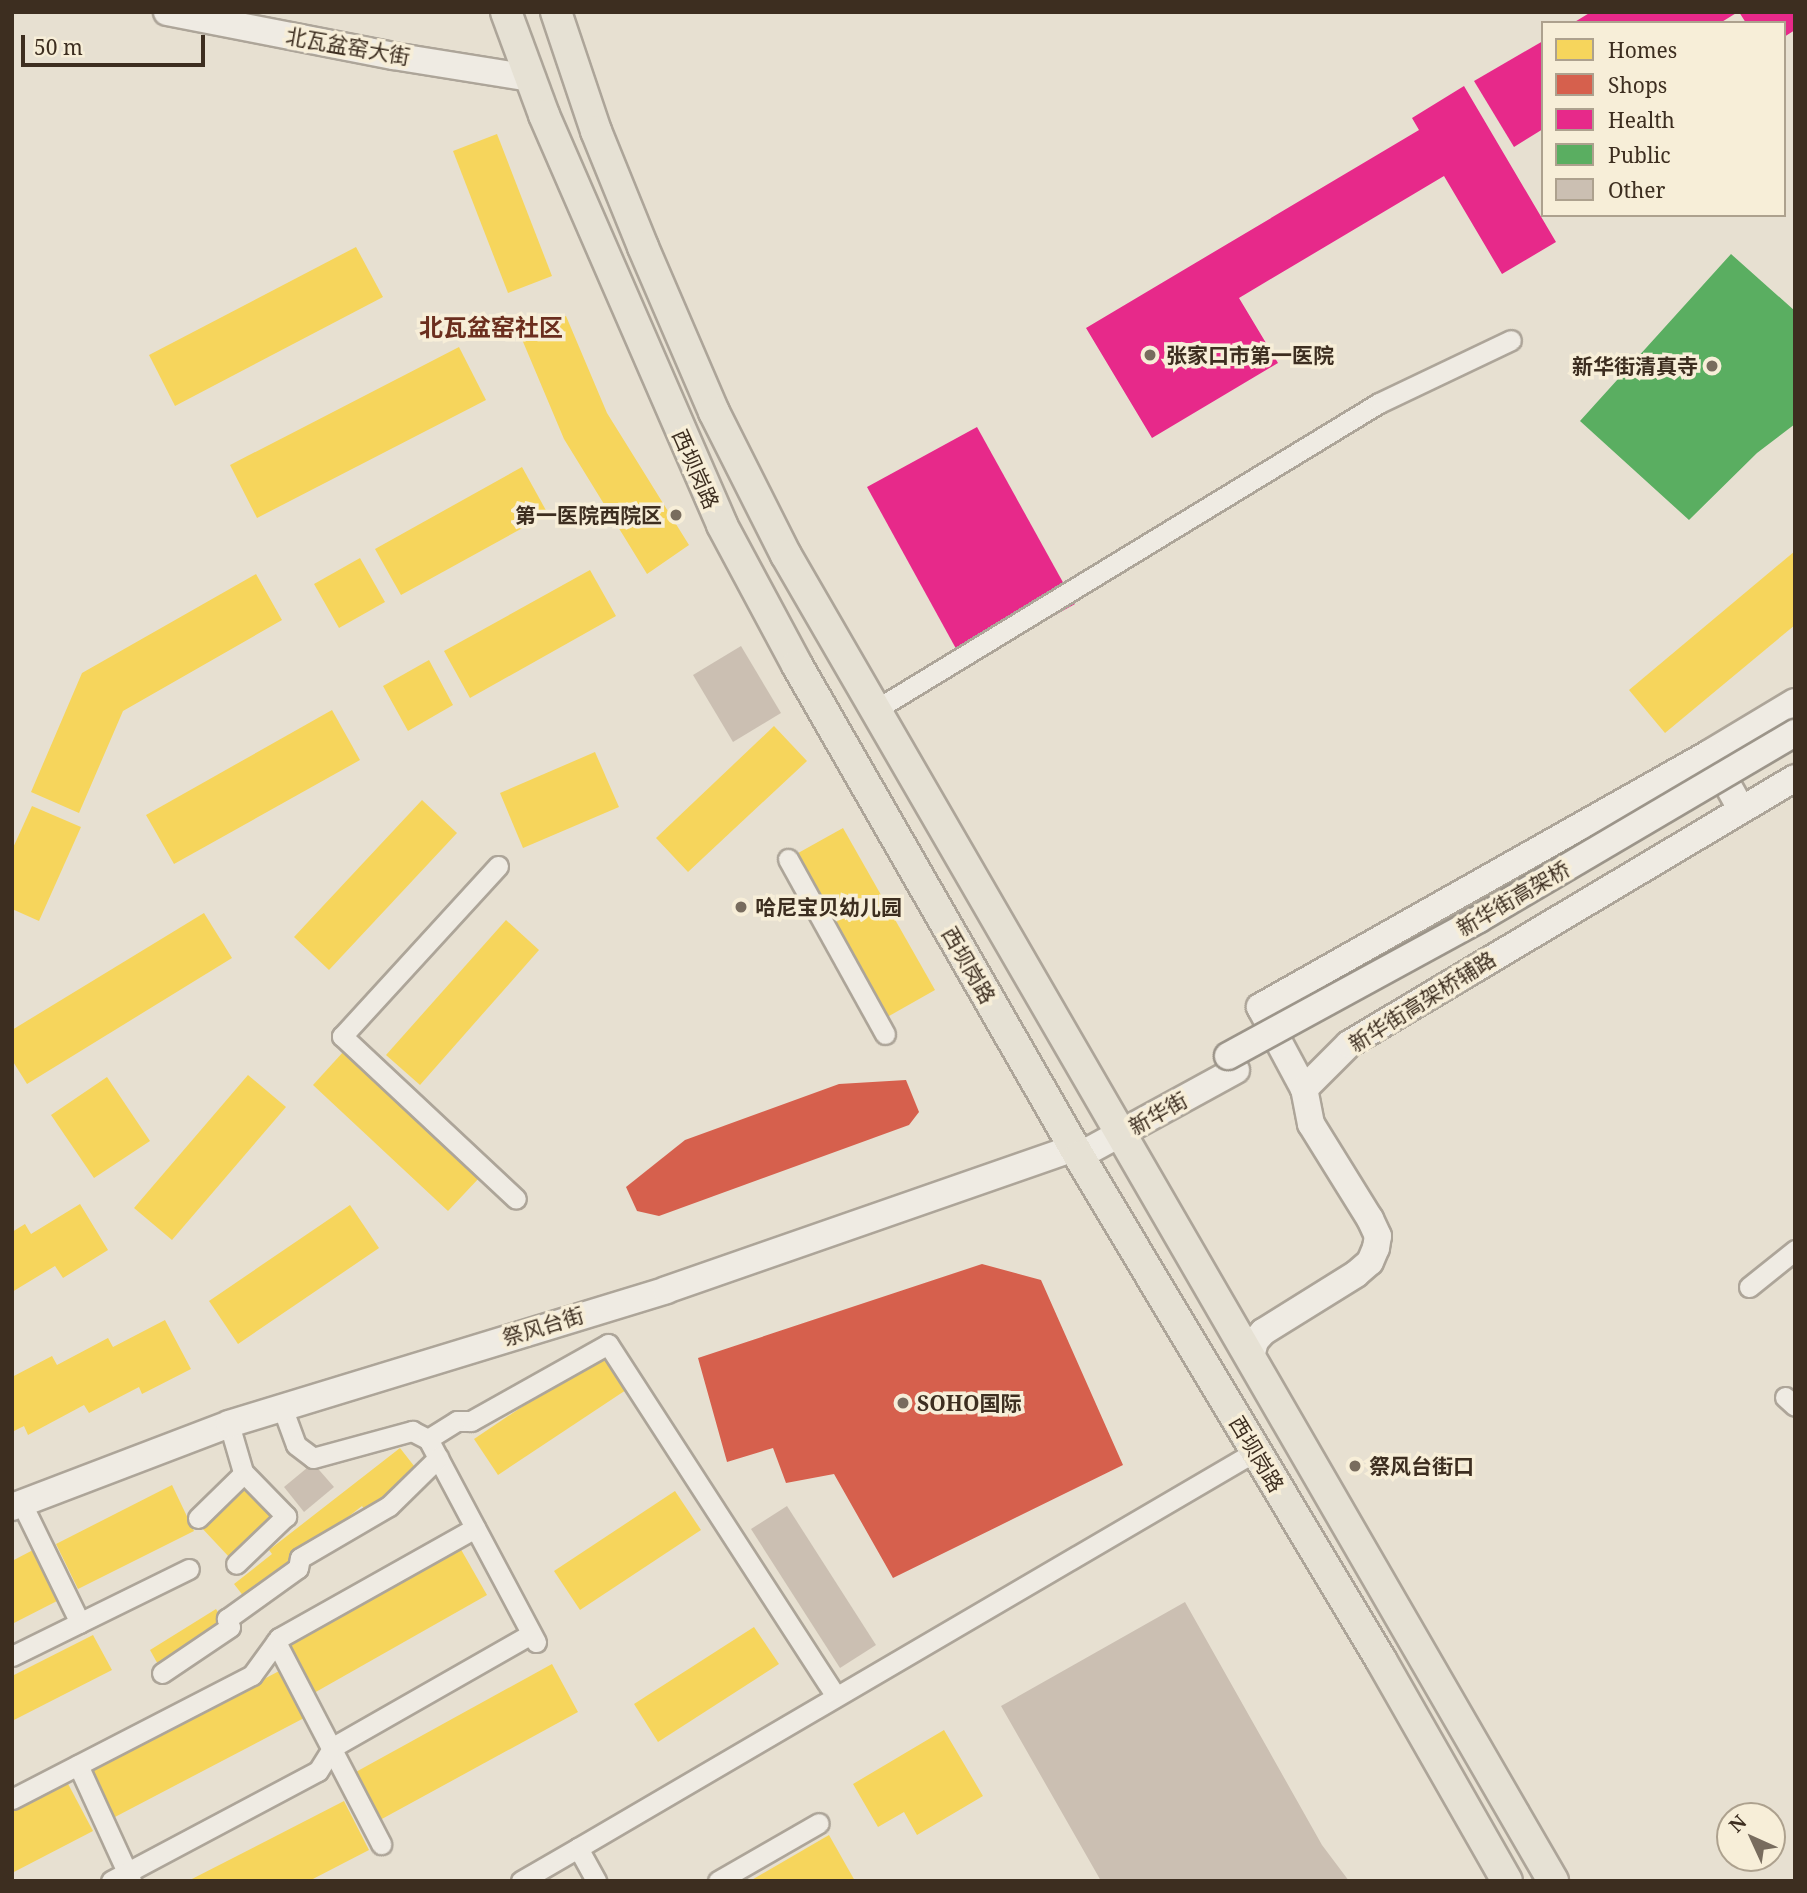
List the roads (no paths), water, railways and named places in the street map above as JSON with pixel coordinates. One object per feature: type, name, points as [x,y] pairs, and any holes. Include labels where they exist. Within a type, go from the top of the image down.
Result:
[{"type":"main road","name":"北瓦盆窑大街","points":[[167,12],[393,56],[530,78]]},
{"type":"main road","name":"西坝岗路","points":[[506,12],[530,78],[650,367],[722,525],[804,677],[1074,1148],[1381,1660],[1507,1881]]},
{"type":"main road","name":"西坝岗路","points":[[556,12],[643,247],[714,412],[786,555],[1553,1881]]},
{"type":"main road","points":[[530,78],[572,59]]},
{"type":"main road","points":[[1251,1357],[1255,1341],[1263,1332],[1356,1274],[1370,1262],[1378,1236],[1311,1124],[1304,1089],[1260,1007],[1710,753],[1795,702]]},
{"type":"main road","name":"新华街高架桥","points":[[1232,1063],[1795,733]]},
{"type":"main road","name":"新华街高架桥","points":[[1232,1063],[1490,929],[1795,749]]},
{"type":"main road","points":[[1710,753],[1741,809]]},
{"type":"main road","name":"新华街高架桥辅路","points":[[1304,1089],[1349,1044],[1795,778]]},
{"type":"main road","name":"新华街","points":[[1074,1148],[1232,1063]]},
{"type":"main road","name":"祭风台街","points":[[17,1505],[229,1424],[666,1290],[1074,1148]]},
{"type":"street","points":[[875,710],[1379,403],[1511,340]]},
{"type":"street","points":[[788,859],[885,1034]]},
{"type":"street","points":[[498,866],[342,1036],[516,1199]]},
{"type":"street","points":[[1749,1287],[1795,1250]]},
{"type":"street","points":[[428,1439],[457,1421],[471,1421],[608,1344],[835,1695]]},
{"type":"street","points":[[78,1765],[123,1878],[318,1772],[333,1747],[533,1638],[428,1439],[412,1431],[313,1458],[300,1451],[296,1445],[282,1407]]},
{"type":"street","points":[[229,1424],[244,1473],[286,1516],[236,1564]]},
{"type":"street","points":[[522,1881],[835,1695],[1256,1451]]},
{"type":"street","points":[[162,1673],[230,1628],[228,1619],[298,1568],[300,1558],[388,1506],[438,1458]]},
{"type":"street","points":[[198,1518],[244,1473]]},
{"type":"street","points":[[17,1505],[80,1623]]},
{"type":"street","points":[[12,1799],[252,1675],[276,1642],[475,1528]]},
{"type":"street","points":[[12,1656],[189,1569]]},
{"type":"street","points":[[276,1642],[333,1747],[381,1844]]},
{"type":"street","points":[[718,1881],[819,1823]]},
{"type":"street","points":[[578,1848],[596,1881]]},
{"type":"place","name":"张家口市第一医院","points":[[1150,355]]},
{"type":"place","name":"新华街清真寺","points":[[1712,366]]},
{"type":"place","name":"第一医院西院区","points":[[676,515]]},
{"type":"place","name":"哈尼宝贝幼儿园","points":[[741,907]]},
{"type":"place","name":"SOHO国际","points":[[903,1403]]},
{"type":"place","name":"祭风台街口","points":[[1355,1466]]},
{"type":"district","name":"北瓦盆窑社区","points":[[491,327]]}]
